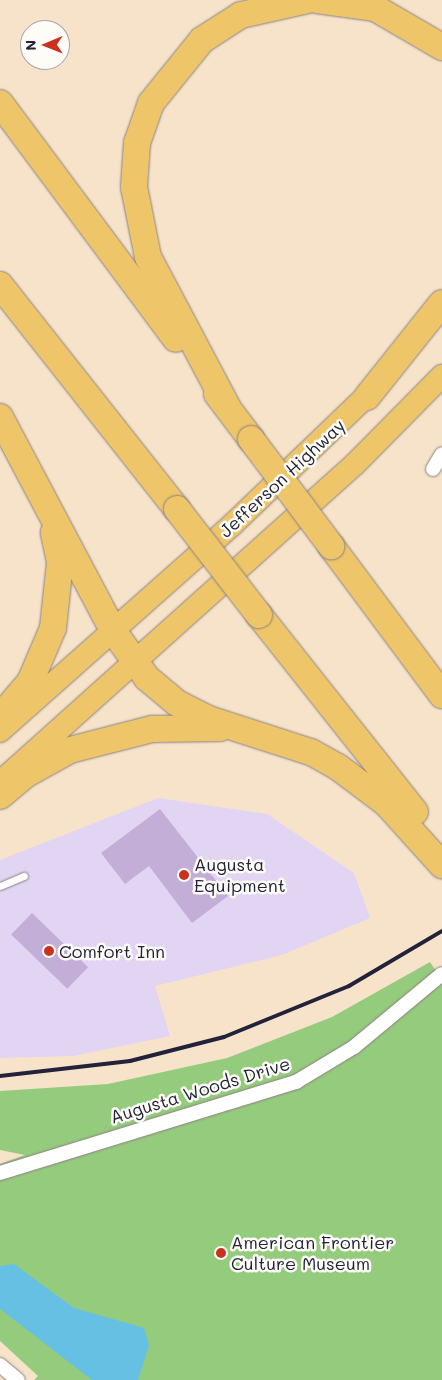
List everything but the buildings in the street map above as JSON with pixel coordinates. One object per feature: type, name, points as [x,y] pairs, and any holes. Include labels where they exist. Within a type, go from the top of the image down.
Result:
[{"type":"highway","points":[[228,408],[148,257],[134,187],[137,143],[151,103],[202,40],[240,15],[308,0]]},
{"type":"highway","points":[[317,0],[374,8],[440,47]]},
{"type":"highway","points":[[0,103],[442,695]]},
{"type":"highway","points":[[0,285],[442,847]]},
{"type":"highway","points":[[367,397],[442,303]]},
{"type":"highway","points":[[0,417],[114,632],[134,665],[177,703],[230,728],[280,740],[338,767],[386,803],[442,865]]},
{"type":"highway","points":[[0,717],[30,682],[53,628],[60,562],[44,501]]},
{"type":"highway","points":[[0,796],[25,775],[70,750],[115,736],[152,729],[230,728]]},
{"type":"main road","name":"Jefferson Highway","points":[[0,731],[114,632],[367,397],[442,316]]},
{"type":"main road","points":[[0,783],[134,665],[355,464],[442,376]]},
{"type":"street","points":[[433,469],[442,454]]},
{"type":"street","name":"Augusta Woods Drive","points":[[0,1173],[296,1082],[354,1047],[442,974]]},
{"type":"street","points":[[0,1365],[18,1380]]},
{"type":"lane","points":[[0,886],[24,876]]},
{"type":"shaded area","points":[[158,798],[267,814],[354,873],[370,918],[282,955],[155,986],[170,1036],[73,1056],[0,1058],[0,860]]},
{"type":"green space","name":"American Frontier Culture Museum","points":[[430,962],[442,980],[442,1380],[34,1380],[38,1376],[0,1341],[0,1164],[25,1155],[0,1150],[0,1091],[108,1084],[227,1058],[332,1017]]},
{"type":"water","points":[[14,1264],[74,1308],[144,1328],[149,1345],[138,1380],[92,1380],[0,1309],[0,1266]]},
{"type":"railway","points":[[0,1076],[130,1061],[224,1037],[349,986],[442,931]]},
{"type":"place","name":"Augusta Equipment","points":[[184,875]]},
{"type":"place","name":"Comfort Inn","points":[[49,951]]},
{"type":"place","name":"American Frontier Culture Museum","points":[[221,1253]]}]
